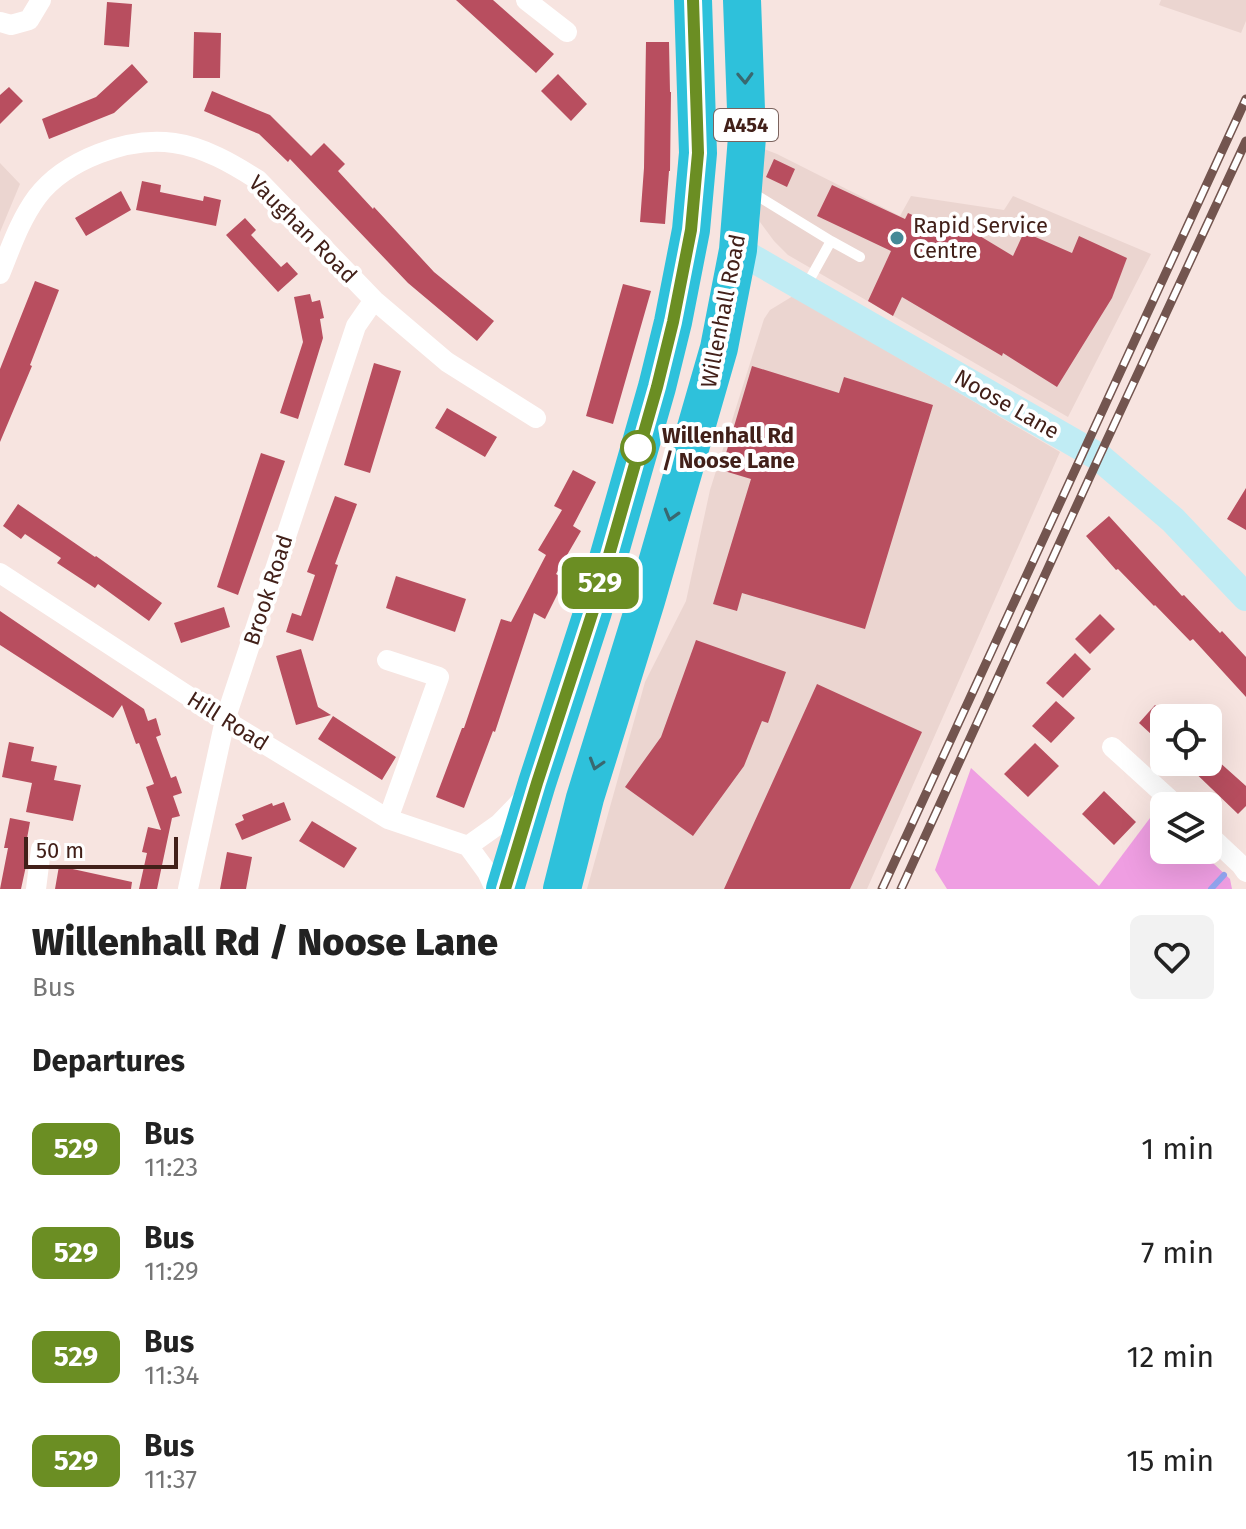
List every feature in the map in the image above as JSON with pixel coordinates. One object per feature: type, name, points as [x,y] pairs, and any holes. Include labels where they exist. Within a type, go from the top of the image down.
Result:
[{"type":"highway","name":"A454","points":[[505,889],[593,611],[657,387],[679,291],[691,230],[698,153],[693,0]]},
{"type":"highway","name":"Willenhall Road","points":[[562,889],[585,798],[719,348],[738,250],[747,137],[742,0]]},
{"type":"street","points":[[0,22],[11,25],[29,20],[41,0]]},
{"type":"street","points":[[526,0],[567,32]]},
{"type":"street","name":"Vaughan Road","points":[[0,274],[22,220],[39,194],[64,172],[86,158],[114,149],[149,143],[187,145],[258,180],[374,300],[447,362],[536,418]]},
{"type":"street","name":"Noose Lane","points":[[738,250],[1099,457],[1173,520],[1246,597]]},
{"type":"street","name":"Brook Road","points":[[188,889],[225,720],[356,326],[374,300]]},
{"type":"street","name":"Hill Road","points":[[0,573],[225,720],[388,819],[468,846]]},
{"type":"street","points":[[387,660],[439,677],[388,819]]},
{"type":"street","points":[[1112,747],[1162,792]]},
{"type":"street","points":[[495,889],[468,846],[499,824],[537,783]]},
{"type":"street","points":[[1222,847],[1246,872]]},
{"type":"street","points":[[36,889],[41,849]]},
{"type":"lane","points":[[743,186],[860,257]]},
{"type":"lane","points":[[805,288],[831,241]]},
{"type":"shaded area","points":[[1161,0],[1246,0],[1246,21],[1241,33],[1159,5]]},
{"type":"shaded area","points":[[764,149],[900,216],[911,196],[1004,210],[1013,196],[1151,254],[1068,417],[788,255],[760,222],[759,191]]},
{"type":"shaded area","points":[[0,163],[20,184],[0,232]]},
{"type":"shaded area","points":[[793,296],[1060,452],[867,889],[587,889],[645,682],[686,601],[710,490],[764,319],[770,310]]},
{"type":"shaded area","points":[[971,768],[1099,886],[1150,818],[1150,864],[1214,864],[1230,879],[1232,889],[947,889],[935,870]]},
{"type":"building","points":[[456,0],[493,0],[554,54],[536,73]]},
{"type":"building","points":[[107,2],[132,4],[129,47],[104,45]]},
{"type":"building","points":[[194,32],[221,33],[220,78],[193,78]]},
{"type":"building","points":[[646,42],[669,42],[670,171],[665,224],[640,222]]},
{"type":"building","points":[[132,64],[148,82],[114,113],[49,139],[42,119],[96,97]]},
{"type":"building","points":[[558,74],[587,104],[571,121],[541,91]]},
{"type":"building","points":[[9,87],[23,101],[0,124],[0,95]]},
{"type":"building","points":[[212,91],[270,115],[311,156],[324,143],[345,164],[338,171],[373,209],[434,272],[494,321],[477,341],[408,283],[290,159],[288,162],[259,134],[204,111]]},
{"type":"building","points":[[774,159],[795,169],[787,187],[766,177]]},
{"type":"building","points":[[142,181],[161,185],[160,192],[203,201],[204,196],[221,200],[216,226],[136,210]]},
{"type":"building","points":[[832,185],[905,219],[908,213],[954,234],[960,224],[1013,256],[1024,232],[1072,253],[1079,236],[1127,258],[1112,298],[1057,387],[902,297],[893,316],[868,301],[891,251],[817,216]]},
{"type":"building","points":[[121,191],[131,210],[86,236],[75,218]]},
{"type":"building","points":[[245,218],[256,230],[251,235],[281,267],[287,262],[298,274],[278,292],[226,235]]},
{"type":"building","points":[[35,281],[59,290],[0,442],[0,369]]},
{"type":"building","points":[[623,284],[651,291],[613,424],[586,416]]},
{"type":"building","points":[[310,294],[312,302],[320,300],[324,318],[320,319],[323,338],[298,419],[280,413],[303,342],[294,297]]},
{"type":"building","points":[[374,363],[401,371],[370,473],[344,465]]},
{"type":"building","points":[[752,366],[839,393],[844,377],[933,405],[865,629],[742,593],[737,611],[713,604],[751,479],[721,470]]},
{"type":"building","points":[[447,408],[497,437],[485,457],[435,428]]},
{"type":"building","points":[[261,453],[285,461],[238,595],[217,587]]},
{"type":"building","points":[[573,470],[596,482],[573,526],[581,531],[556,574],[565,579],[545,619],[534,613],[495,732],[464,808],[436,797],[464,728],[501,619],[511,622],[546,555],[538,550],[562,510],[554,506]]},
{"type":"building","points":[[1246,488],[1246,530],[1227,519]]},
{"type":"building","points":[[335,496],[357,504],[335,564],[338,565],[313,641],[286,632],[292,613],[301,616],[315,575],[307,572]]},
{"type":"building","points":[[18,504],[162,603],[149,621],[98,584],[95,588],[57,563],[61,558],[25,534],[21,539],[3,526]]},
{"type":"building","points":[[1109,516],[1182,596],[1246,657],[1246,697],[1193,639],[1190,641],[1116,570],[1086,536]]},
{"type":"building","points":[[396,576],[466,599],[455,632],[386,608]]},
{"type":"building","points":[[224,607],[230,627],[181,643],[174,623]]},
{"type":"building","points":[[0,611],[144,709],[148,721],[156,718],[161,735],[156,737],[171,778],[176,776],[182,793],[173,796],[180,816],[172,818],[157,889],[139,889],[147,853],[142,852],[148,827],[161,830],[146,787],[154,784],[122,705],[113,718],[0,645]]},
{"type":"building","points":[[1100,614],[1115,629],[1090,654],[1075,639]]},
{"type":"building","points":[[696,640],[786,672],[768,723],[762,721],[744,766],[693,836],[625,787],[661,737]]},
{"type":"building","points":[[301,649],[318,707],[331,715],[296,725],[276,656]]},
{"type":"building","points":[[1075,653],[1091,669],[1063,698],[1046,683]]},
{"type":"building","points":[[817,684],[922,732],[850,889],[724,889]]},
{"type":"building","points":[[1056,701],[1075,718],[1051,743],[1032,726]]},
{"type":"building","points":[[1150,711],[1150,733],[1139,723]]},
{"type":"building","points":[[333,716],[396,757],[382,780],[318,739]]},
{"type":"building","points":[[9,742],[34,747],[31,761],[57,766],[54,780],[81,785],[73,821],[26,812],[32,783],[2,777]]},
{"type":"building","points":[[1035,743],[1059,766],[1028,797],[1004,774]]},
{"type":"building","points":[[1222,765],[1246,786],[1246,806],[1238,814],[1222,799],[1222,792],[1215,792],[1199,776],[1222,776]]},
{"type":"building","points":[[1104,791],[1136,822],[1114,845],[1082,814]]},
{"type":"building","points":[[284,802],[291,820],[242,840],[235,824],[244,820],[242,815],[272,803],[273,806]]},
{"type":"building","points":[[10,818],[30,822],[21,889],[0,889]]},
{"type":"building","points":[[312,821],[357,848],[344,868],[299,841]]},
{"type":"building","points":[[227,852],[252,857],[246,889],[220,889]]},
{"type":"building","points":[[59,866],[132,882],[131,889],[55,889]]},
{"type":"waterway","points":[[1211,889],[1224,875]]},
{"type":"railway","points":[[882,889],[1246,99]]},
{"type":"railway","points":[[901,889],[1246,141]]},
{"type":"bus line","name":"529","points":[[505,889],[593,611],[673,322],[691,230],[698,153],[693,0]]},
{"type":"place","name":"Rapid Service Centre","points":[[897,238]]},
{"type":"place","name":"Willenhall Rd / Noose Lane","points":[[638,448]]}]
